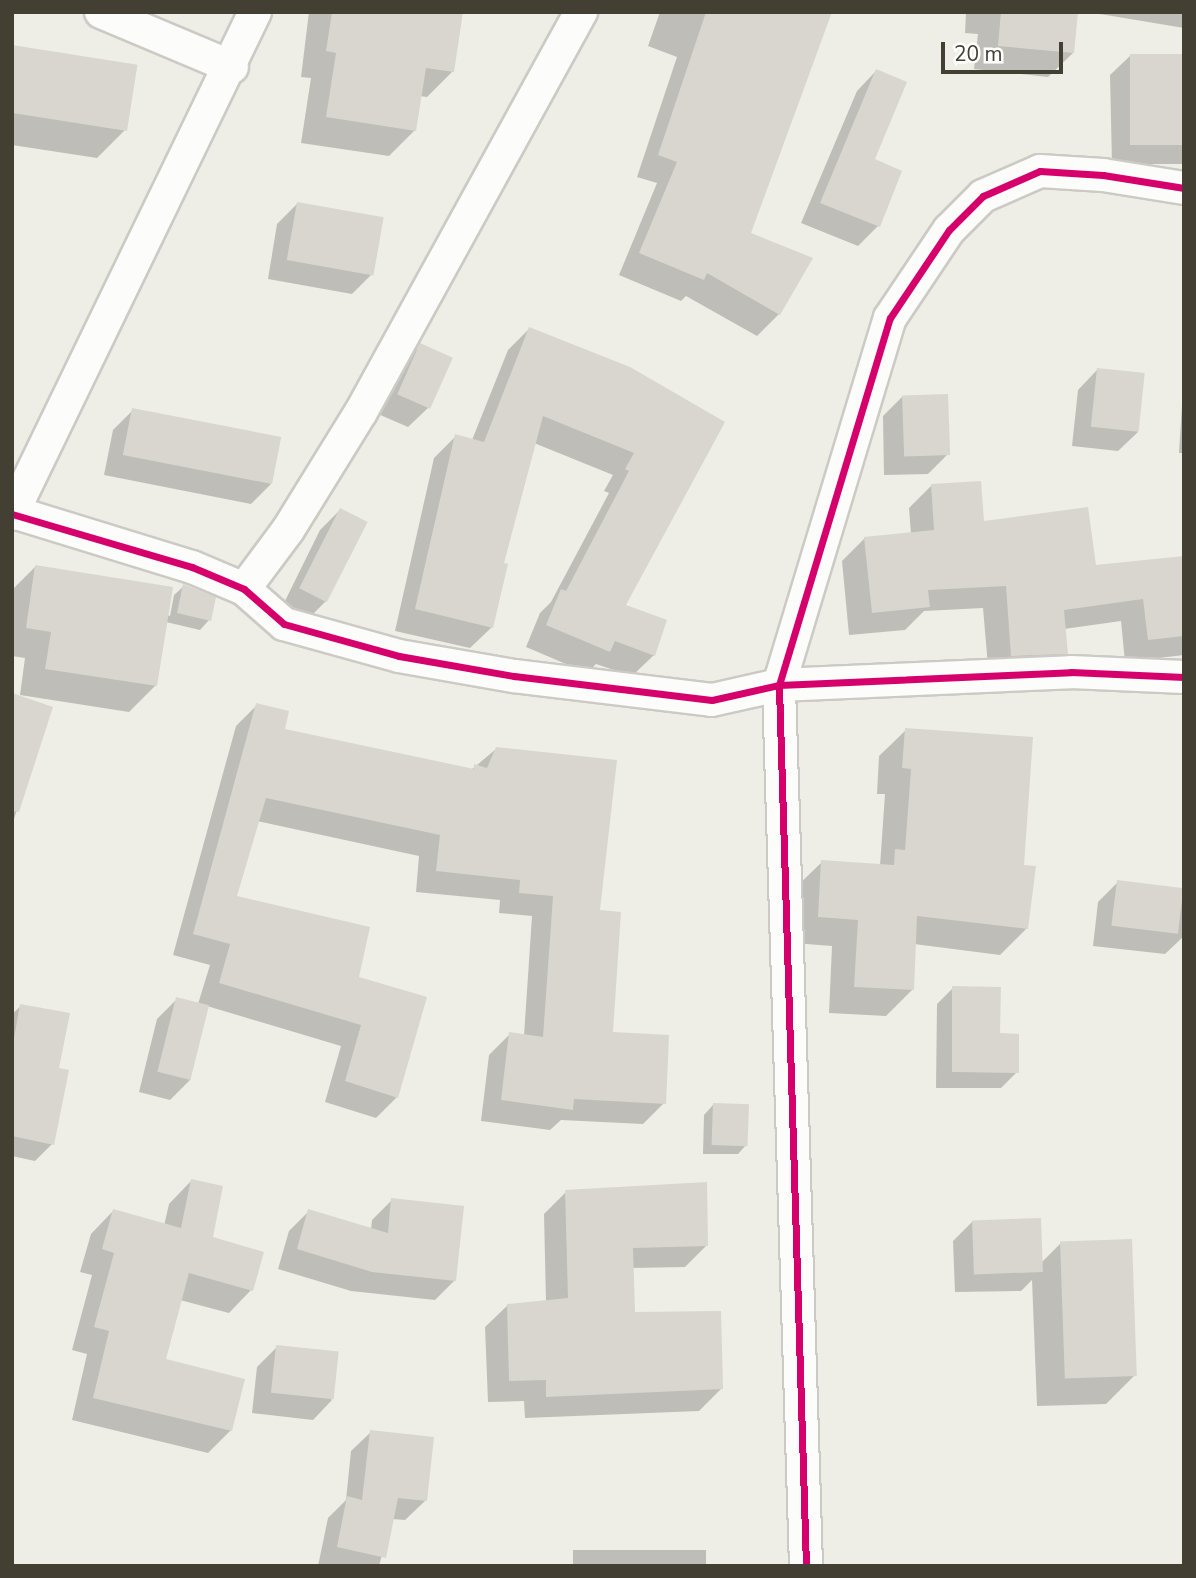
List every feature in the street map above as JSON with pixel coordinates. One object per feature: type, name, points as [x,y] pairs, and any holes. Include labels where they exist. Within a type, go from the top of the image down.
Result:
[{"type":"street","points":[[101,12],[232,67]]},
{"type":"street","points":[[255,12],[232,67],[13,513],[154,553],[243,589],[284,624],[399,656],[514,676],[712,700],[779,685],[1071,672],[1184,677]]},
{"type":"street","points":[[243,589],[288,530],[361,412],[581,12]]},
{"type":"street","points":[[806,1566],[779,685],[890,318],[949,230],[983,196],[1040,171],[1103,175],[1184,188]]},
{"type":"building","points":[[332,12],[463,12],[454,72],[426,68],[416,131],[326,117],[336,53],[326,51]]},
{"type":"building","points":[[706,12],[832,12],[751,233],[813,258],[780,315],[707,273],[704,280],[639,253],[677,162],[658,155]]},
{"type":"building","points":[[1001,12],[1078,12],[1074,53],[998,46]]},
{"type":"building","points":[[12,45],[137,65],[127,131],[12,113]]},
{"type":"building","points":[[1130,54],[1184,54],[1184,145],[1130,145]]},
{"type":"building","points":[[876,69],[907,82],[875,159],[902,171],[880,227],[820,203]]},
{"type":"building","points":[[297,202],[384,217],[373,275],[287,260]]},
{"type":"building","points":[[529,327],[630,367],[725,422],[626,605],[667,620],[655,656],[615,641],[610,652],[546,625],[561,589],[566,591],[629,471],[625,469],[634,453],[543,416],[504,563],[508,564],[493,628],[415,609],[455,434],[484,442]]},
{"type":"building","points":[[420,343],[453,358],[430,409],[397,394]]},
{"type":"building","points":[[1097,368],[1145,373],[1139,432],[1091,427]]},
{"type":"building","points":[[948,394],[950,455],[904,457],[902,396]]},
{"type":"building","points":[[132,408],[281,437],[272,484],[123,455]]},
{"type":"building","points":[[981,481],[984,521],[1088,507],[1096,565],[1184,556],[1184,636],[1148,640],[1143,599],[1064,610],[1068,654],[1011,656],[1006,586],[928,590],[930,607],[872,613],[864,537],[934,530],[931,484]]},
{"type":"building","points":[[340,508],[368,522],[327,602],[299,588]]},
{"type":"building","points":[[35,565],[173,587],[157,686],[45,669],[51,632],[26,628]]},
{"type":"building","points":[[183,584],[216,597],[211,621],[177,613]]},
{"type":"building","points":[[12,693],[53,707],[19,812],[12,811]]},
{"type":"building","points":[[256,703],[289,711],[285,729],[474,769],[474,764],[487,768],[496,747],[617,760],[600,910],[621,912],[613,1032],[669,1035],[666,1104],[574,1099],[573,1110],[501,1100],[509,1032],[543,1037],[553,896],[519,893],[520,880],[436,871],[440,835],[266,798],[237,896],[370,927],[359,977],[427,997],[398,1098],[345,1081],[361,1025],[219,983],[230,944],[193,934]]},
{"type":"building","points":[[905,728],[1033,737],[1024,865],[1036,866],[1028,929],[917,916],[914,990],[854,987],[858,920],[818,917],[821,860],[894,865],[895,849],[905,850],[911,769],[902,768]]},
{"type":"building","points":[[1117,880],[1184,888],[1178,934],[1111,926]]},
{"type":"building","points":[[952,986],[1001,987],[1000,1033],[1019,1034],[1019,1073],[952,1072]]},
{"type":"building","points":[[176,997],[209,1005],[190,1080],[157,1072]]},
{"type":"building","points":[[20,1004],[70,1013],[59,1068],[69,1070],[54,1145],[12,1136],[12,1050]]},
{"type":"building","points":[[713,1103],[749,1104],[748,1146],[712,1145]]},
{"type":"building","points":[[191,1179],[223,1186],[213,1237],[264,1252],[253,1291],[189,1273],[166,1359],[245,1379],[232,1431],[93,1398],[109,1331],[94,1327],[114,1253],[102,1249],[113,1209],[181,1228]]},
{"type":"building","points":[[707,1182],[708,1246],[633,1248],[635,1312],[721,1311],[723,1389],[546,1397],[546,1380],[509,1381],[507,1304],[568,1298],[565,1190]]},
{"type":"building","points":[[391,1198],[464,1206],[456,1281],[372,1272],[297,1249],[308,1209],[388,1233]]},
{"type":"building","points":[[1041,1218],[1043,1272],[974,1274],[972,1220]]},
{"type":"building","points":[[1132,1239],[1137,1376],[1065,1378],[1060,1242]]},
{"type":"building","points":[[276,1345],[339,1352],[334,1399],[271,1393]]},
{"type":"building","points":[[370,1430],[434,1437],[427,1501],[398,1498],[386,1558],[337,1547],[347,1496],[362,1500]]},
{"type":"cycle path","points":[[806,1566],[779,685],[890,318],[949,230],[983,196],[1040,171],[1103,175],[1184,188]]},
{"type":"cycle path","points":[[12,514],[192,567],[244,589],[284,624],[399,656],[514,676],[712,700],[779,685],[1071,672],[1184,677]]}]
